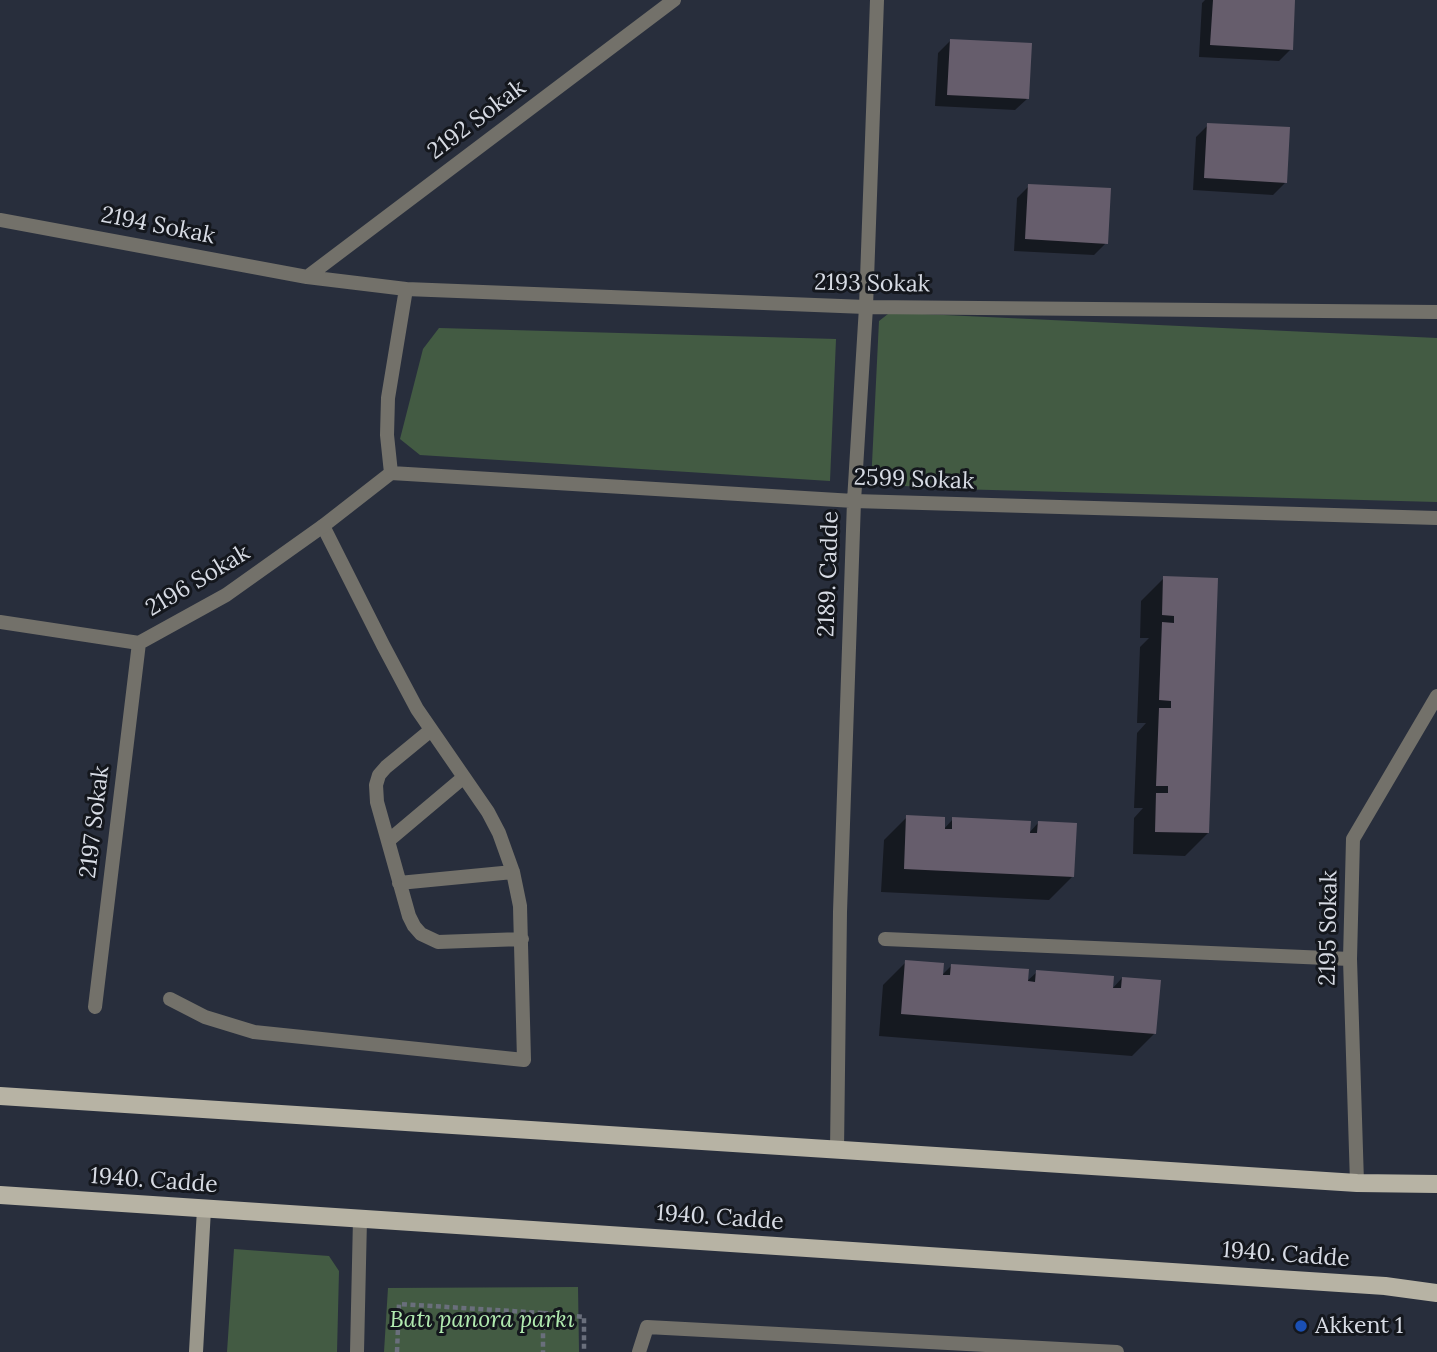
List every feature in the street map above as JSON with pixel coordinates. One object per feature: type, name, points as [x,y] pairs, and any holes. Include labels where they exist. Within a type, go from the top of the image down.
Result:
[{"type":"main road","points":[[0,1096],[1357,1183],[1437,1184]]},
{"type":"main road","name":"1940. Cadde","points":[[0,1195],[1385,1286],[1437,1293]]},
{"type":"street","name":"2192 Sokak","points":[[307,277],[674,0]]},
{"type":"street","name":"2189. Cadde","points":[[837,1150],[840,912],[854,501],[866,307],[877,0]]},
{"type":"street","name":"2194 Sokak","points":[[0,220],[307,277]]},
{"type":"street","name":"2193 Sokak","points":[[307,277],[406,289],[866,307],[1437,312]]},
{"type":"street","points":[[391,473],[387,435],[388,398],[406,289]]},
{"type":"street","name":"2599 Sokak","points":[[391,473],[854,501],[1437,518]]},
{"type":"street","name":"2196 Sokak","points":[[0,622],[139,643],[226,595],[323,526],[391,473]]},
{"type":"street","points":[[170,999],[205,1017],[254,1032],[524,1060],[520,906],[513,872],[499,834],[488,813],[417,709],[323,526]]},
{"type":"street","name":"2197 Sokak","points":[[95,1007],[139,643]]},
{"type":"street","name":"2195 Sokak","points":[[1357,1183],[1350,959],[1353,839],[1437,696]]},
{"type":"street","points":[[431,730],[386,767],[379,775],[376,785],[375,794],[409,916],[421,934],[438,942],[522,939]]},
{"type":"street","points":[[388,841],[464,777]]},
{"type":"street","points":[[399,883],[513,872]]},
{"type":"street","points":[[885,939],[1350,959]]},
{"type":"street","points":[[196,1352],[204,1209]]},
{"type":"street","points":[[357,1352],[360,1219]]},
{"type":"street","points":[[639,1352],[647,1328],[1117,1352]]},
{"type":"path","points":[[397,1352],[399,1304],[584,1317],[584,1352]]},
{"type":"path","points":[[543,1313],[543,1352]]},
{"type":"green space","points":[[888,314],[1437,338],[1437,502],[955,489],[871,484],[879,321]]},
{"type":"green space","points":[[439,328],[836,339],[830,481],[420,455],[400,439],[423,349]]},
{"type":"green space","points":[[234,1249],[329,1256],[339,1271],[337,1352],[227,1352]]},
{"type":"green space","name":"Batı panora parkı","points":[[578,1287],[579,1352],[384,1352],[388,1288]]},
{"type":"building","points":[[1213,0],[1295,0],[1293,50],[1210,45]]},
{"type":"building","points":[[950,39],[1032,43],[1029,99],[947,95]]},
{"type":"building","points":[[1207,123],[1290,127],[1287,183],[1204,178]]},
{"type":"building","points":[[1028,184],[1111,188],[1108,244],[1025,239]]},
{"type":"building","points":[[1163,576],[1218,578],[1209,833],[1155,832],[1156,793],[1168,793],[1168,786],[1156,786],[1159,708],[1171,708],[1171,701],[1159,700],[1162,622],[1174,623],[1174,616],[1162,615]]},
{"type":"building","points":[[906,815],[945,817],[945,829],[952,829],[952,817],[1031,821],[1030,833],[1037,833],[1038,821],[1077,823],[1074,877],[904,869]]},
{"type":"building","points":[[905,960],[944,963],[943,975],[950,975],[951,964],[1029,969],[1028,981],[1035,982],[1036,970],[1114,976],[1113,988],[1121,988],[1122,977],[1161,980],[1156,1034],[901,1014]]},
{"type":"place","name":"Akkent 1","points":[[1301,1326]]}]
